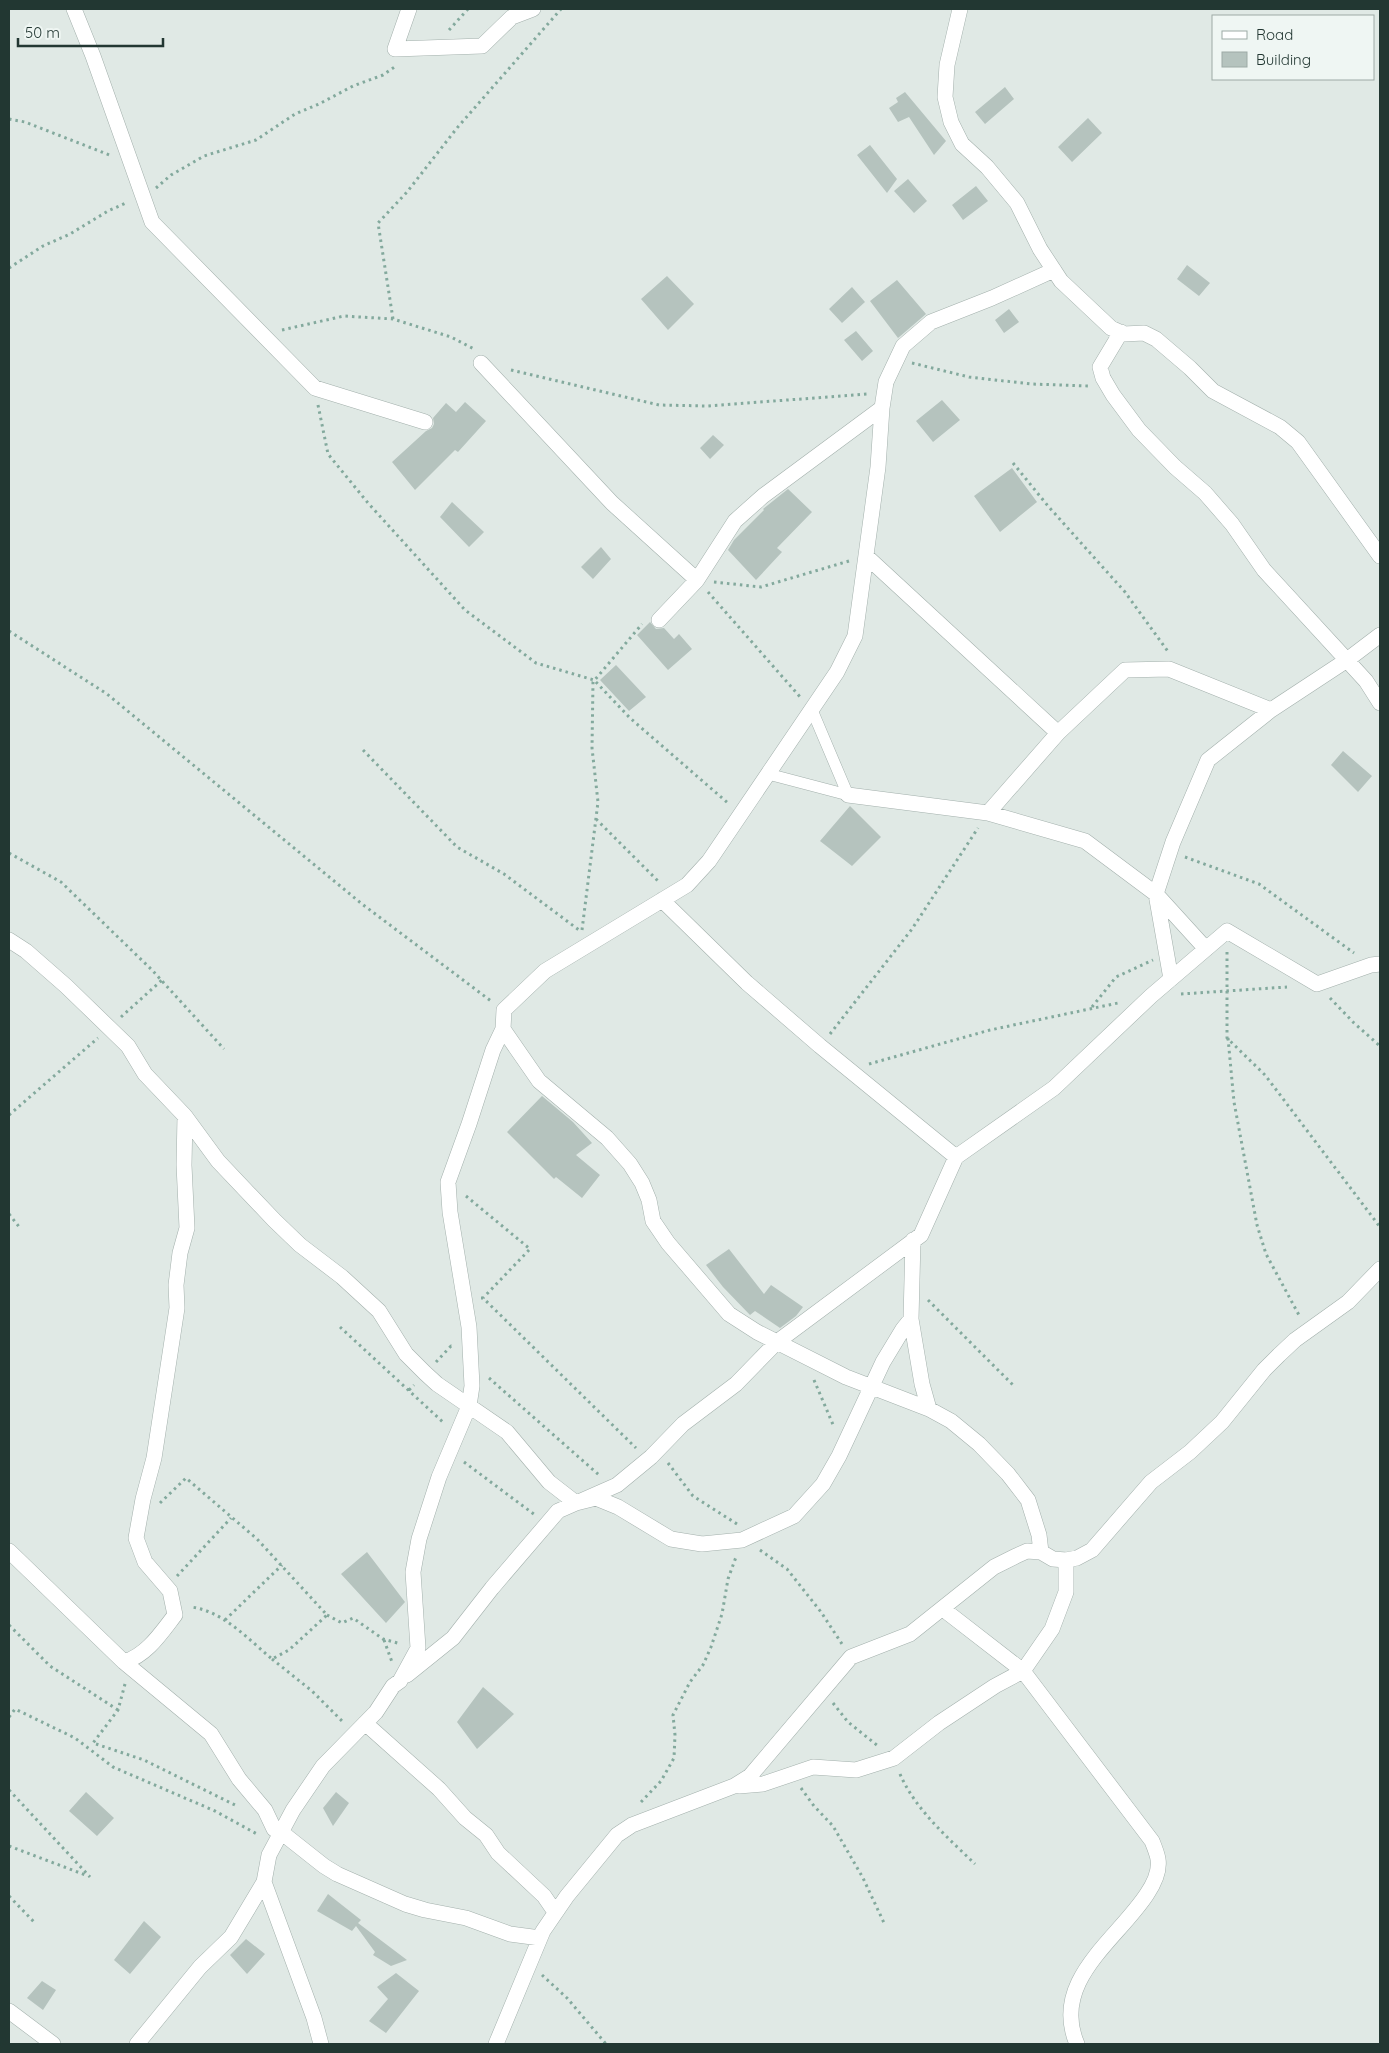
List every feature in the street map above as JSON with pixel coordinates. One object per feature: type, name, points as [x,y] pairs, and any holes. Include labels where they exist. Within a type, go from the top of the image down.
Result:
[{"type":"street","points":[[74,9],[93,56],[152,222],[315,388],[425,422]]},
{"type":"street","points":[[409,9],[395,48],[482,46],[512,16],[533,9]]},
{"type":"street","points":[[960,9],[947,65],[945,97],[951,122],[962,144],[988,167],[1016,203],[1040,249],[1062,281],[1110,328],[1124,334],[1144,333],[1156,339],[1213,391],[1280,427],[1298,442],[1380,556]]},
{"type":"street","points":[[424,1652],[413,1572],[419,1539],[439,1477],[469,1406],[472,1386],[472,1364],[466,1302],[450,1212],[448,1182],[493,1050],[503,1029],[504,1010],[545,971],[687,885],[709,861],[837,672],[855,636],[878,467],[882,408],[886,382],[903,346],[931,322],[992,298],[1054,270]]},
{"type":"street","points":[[1121,332],[1100,367],[1108,387],[1139,430],[1175,467],[1205,493],[1232,524],[1264,570],[1366,681],[1380,703]]},
{"type":"street","points":[[481,363],[612,503],[697,580]]},
{"type":"street","points":[[652,621],[697,580],[735,521],[763,496],[882,408]]},
{"type":"street","points":[[866,556],[1058,733]]},
{"type":"street","points":[[1171,979],[1156,894],[1170,852],[1208,760],[1271,710],[1347,660],[1380,635]]},
{"type":"street","points":[[988,813],[1058,733],[1125,670],[1168,669],[1271,710]]},
{"type":"street","points":[[848,795],[988,813],[1085,841],[1156,894],[1206,949]]},
{"type":"street","points":[[667,897],[747,983],[820,1046],[956,1157]]},
{"type":"street","points":[[137,2044],[200,1967],[231,1936],[264,1882],[269,1855],[293,1810],[323,1766],[365,1723],[385,1700],[393,1686],[400,1681],[424,1652],[460,1631],[492,1588],[558,1510],[613,1486],[653,1455],[683,1424],[736,1384],[777,1342],[921,1235],[956,1157],[1054,1088],[1151,996],[1227,931],[1317,984],[1376,965]]},
{"type":"street","points":[[9,940],[26,951],[66,986],[128,1046],[145,1074],[185,1116],[218,1161],[300,1245],[342,1277],[379,1311],[406,1354],[425,1373],[437,1384],[507,1432],[549,1482],[576,1503]]},
{"type":"street","points":[[503,1029],[539,1081],[607,1138],[630,1164],[642,1183],[649,1200],[653,1221],[668,1243],[730,1314],[777,1342],[846,1376],[929,1409],[951,1421],[979,1444],[1008,1474],[1028,1500],[1039,1535],[1041,1552]]},
{"type":"street","points":[[127,1665],[157,1637],[175,1615],[170,1591],[145,1562],[136,1538],[142,1499],[154,1458],[177,1308],[176,1285],[180,1253],[187,1228],[184,1165],[185,1116]]},
{"type":"street","points":[[913,1240],[911,1318],[922,1384],[929,1409]]},
{"type":"street","points":[[496,2044],[540,1938],[555,1912],[617,1835],[632,1825],[734,1786],[750,1776],[851,1657],[910,1634],[994,1567],[1027,1551],[1041,1552],[1053,1558],[1066,1560],[1077,1558],[1092,1550],[1151,1482],[1190,1452],[1216,1427],[1264,1370],[1295,1340],[1348,1302],[1380,1269]]},
{"type":"street","points":[[576,1503],[596,1498],[618,1507],[670,1539],[702,1544],[748,1537],[794,1516],[823,1484],[843,1449],[883,1362],[911,1318]]},
{"type":"street","points":[[9,1551],[127,1665],[211,1734],[239,1779],[265,1810],[278,1838],[337,1874],[405,1904],[466,1918],[510,1934],[540,1938]]},
{"type":"street","points":[[734,1786],[763,1784],[813,1767],[856,1770],[894,1758],[947,1718],[995,1686],[1023,1671],[1052,1629],[1066,1592],[1066,1560]]},
{"type":"street","points":[[943,1609],[1023,1671],[1152,1841],[1159,1860],[1155,1882],[1139,1906],[1086,1966],[1076,1986],[1070,2010],[1077,2044]]},
{"type":"street","points":[[365,1723],[439,1789],[465,1818],[486,1835],[498,1853],[544,1896],[555,1912]]},
{"type":"street","points":[[264,1882],[314,2018],[321,2044]]},
{"type":"street","points":[[9,2011],[53,2044]]},
{"type":"lane","points":[[812,710],[848,795]]},
{"type":"lane","points":[[768,774],[848,795]]},
{"type":"path","points":[[423,48],[450,29],[468,9]]},
{"type":"path","points":[[393,319],[378,222],[407,192],[457,128],[561,9]]},
{"type":"path","points":[[9,268],[43,246],[70,234],[108,211],[142,196],[171,175],[204,156],[256,140],[295,114],[383,74],[399,64]]},
{"type":"path","points":[[9,119],[25,122],[131,163]]},
{"type":"path","points":[[262,334],[344,316],[393,319],[451,337],[480,352],[481,363]]},
{"type":"path","points":[[897,359],[969,377],[1031,384],[1108,387]]},
{"type":"path","points":[[510,370],[659,405],[707,406],[885,392]]},
{"type":"path","points":[[315,388],[328,454],[368,503],[465,610],[536,663],[594,680],[630,718],[742,814]]},
{"type":"path","points":[[1014,463],[1048,506],[1125,592],[1186,676]]},
{"type":"path","points":[[697,580],[761,586],[866,556]]},
{"type":"path","points":[[697,580],[812,710]]},
{"type":"path","points":[[363,750],[457,847],[504,874],[582,932],[598,802],[592,748],[594,680],[652,621]]},
{"type":"path","points":[[9,631],[107,694],[362,904],[504,1010]]},
{"type":"path","points":[[820,1046],[912,928],[988,813]]},
{"type":"path","points":[[596,819],[667,897]]},
{"type":"path","points":[[1170,852],[1259,884],[1376,965]]},
{"type":"path","points":[[9,853],[61,882],[162,980],[224,1049]]},
{"type":"path","points":[[1227,931],[1228,1038],[1234,1102],[1257,1225],[1266,1254],[1308,1332]]},
{"type":"path","points":[[1091,1008],[1116,977],[1167,954]]},
{"type":"path","points":[[9,1115],[162,980]]},
{"type":"path","points":[[1317,984],[1354,1023],[1380,1046]]},
{"type":"path","points":[[1180,994],[1288,986]]},
{"type":"path","points":[[850,1070],[990,1030],[1151,996]]},
{"type":"path","points":[[1228,1038],[1265,1075],[1380,1228]]},
{"type":"path","points":[[448,1182],[530,1249],[483,1298],[466,1302]]},
{"type":"path","points":[[9,1214],[20,1228]]},
{"type":"path","points":[[912,1285],[1013,1385]]},
{"type":"path","points":[[483,1298],[653,1455],[693,1496],[787,1569],[821,1612],[851,1657]]},
{"type":"path","points":[[340,1327],[457,1434]]},
{"type":"path","points":[[425,1373],[451,1346],[613,1486]]},
{"type":"path","points":[[802,1354],[843,1449]]},
{"type":"path","points":[[449,1451],[546,1523]]},
{"type":"path","points":[[159,1503],[186,1478],[257,1539],[327,1615],[342,1623],[353,1618],[383,1639],[424,1652]]},
{"type":"path","points":[[166,1587],[231,1518]]},
{"type":"path","points":[[632,1825],[643,1798],[661,1781],[674,1758],[675,1735],[673,1715],[690,1682],[703,1665],[711,1647],[722,1614],[728,1579],[748,1537]]},
{"type":"path","points":[[225,1620],[282,1566]]},
{"type":"path","points":[[175,1615],[189,1607],[202,1609],[225,1620],[312,1691],[354,1735]]},
{"type":"path","points":[[272,1659],[289,1650],[327,1615]]},
{"type":"path","points":[[9,1625],[50,1666],[118,1710]]},
{"type":"path","points":[[127,1665],[118,1710],[93,1743],[144,1760],[246,1810]]},
{"type":"path","points":[[823,1690],[848,1722],[894,1758],[904,1784],[943,1833],[975,1864]]},
{"type":"path","points":[[9,1716],[15,1710],[75,1738],[113,1767],[278,1838]]},
{"type":"path","points":[[792,1774],[814,1806],[833,1826],[863,1878],[885,1925]]},
{"type":"path","points":[[9,1790],[90,1876],[9,1846]]},
{"type":"path","points":[[9,1896],[35,1923]]},
{"type":"path","points":[[528,1966],[549,1980],[606,2044]]},
{"type":"building","points":[[1005,87],[1014,99],[985,124],[975,112]]},
{"type":"building","points":[[905,92],[946,141],[934,155],[909,117],[898,122],[889,108],[898,102],[896,98]]},
{"type":"building","points":[[1088,118],[1102,133],[1072,162],[1058,147]]},
{"type":"building","points":[[870,145],[897,179],[887,193],[857,155]]},
{"type":"building","points":[[908,179],[927,201],[914,213],[894,191]]},
{"type":"building","points":[[976,186],[988,201],[963,220],[952,205]]},
{"type":"building","points":[[1187,265],[1210,283],[1199,296],[1177,279]]},
{"type":"building","points":[[667,276],[694,304],[668,330],[641,299]]},
{"type":"building","points":[[897,280],[926,314],[898,338],[870,301]]},
{"type":"building","points":[[852,287],[865,302],[842,323],[829,309]]},
{"type":"building","points":[[1009,309],[1019,322],[1004,333],[995,320]]},
{"type":"building","points":[[856,331],[873,351],[862,361],[844,340]]},
{"type":"building","points":[[942,400],[960,420],[933,442],[916,421]]},
{"type":"building","points":[[465,402],[486,421],[458,452],[455,450],[415,490],[392,462],[426,431],[432,428],[434,424],[433,418],[446,403],[456,412]]},
{"type":"building","points":[[713,435],[724,445],[710,459],[700,448]]},
{"type":"building","points":[[1012,468],[1037,502],[1000,532],[974,496]]},
{"type":"building","points":[[788,489],[812,512],[777,548],[782,552],[756,580],[728,550],[734,540],[763,509]]},
{"type":"building","points":[[452,502],[484,532],[469,547],[440,517]]},
{"type":"building","points":[[601,547],[611,559],[593,579],[581,567]]},
{"type":"building","points":[[650,622],[656,629],[664,628],[674,639],[679,634],[692,649],[668,670],[637,635]]},
{"type":"building","points":[[616,665],[646,697],[629,711],[600,680]]},
{"type":"building","points":[[1343,751],[1372,776],[1358,792],[1331,765]]},
{"type":"building","points":[[850,806],[881,837],[852,866],[820,841]]},
{"type":"building","points":[[542,1096],[573,1122],[592,1143],[576,1155],[600,1175],[582,1198],[556,1177],[554,1179],[507,1132]]},
{"type":"building","points":[[729,1249],[764,1294],[771,1285],[803,1307],[796,1316],[780,1328],[755,1311],[750,1315],[723,1287],[706,1265]]},
{"type":"building","points":[[367,1552],[405,1602],[386,1623],[341,1574]]},
{"type":"building","points":[[483,1687],[514,1714],[477,1749],[457,1722]]},
{"type":"building","points":[[86,1792],[114,1818],[97,1836],[69,1811]]},
{"type":"building","points":[[336,1792],[349,1803],[333,1826],[323,1808]]},
{"type":"building","points":[[328,1894],[361,1920],[358,1923],[407,1960],[391,1966],[373,1955],[375,1952],[356,1926],[352,1931],[317,1911]]},
{"type":"building","points":[[144,1921],[161,1937],[130,1974],[114,1960]]},
{"type":"building","points":[[246,1939],[265,1954],[247,1974],[230,1955]]},
{"type":"building","points":[[396,1973],[419,1991],[386,2033],[369,2021],[388,1999],[377,1987]]},
{"type":"building","points":[[42,1981],[56,1990],[43,2010],[27,1998]]}]
